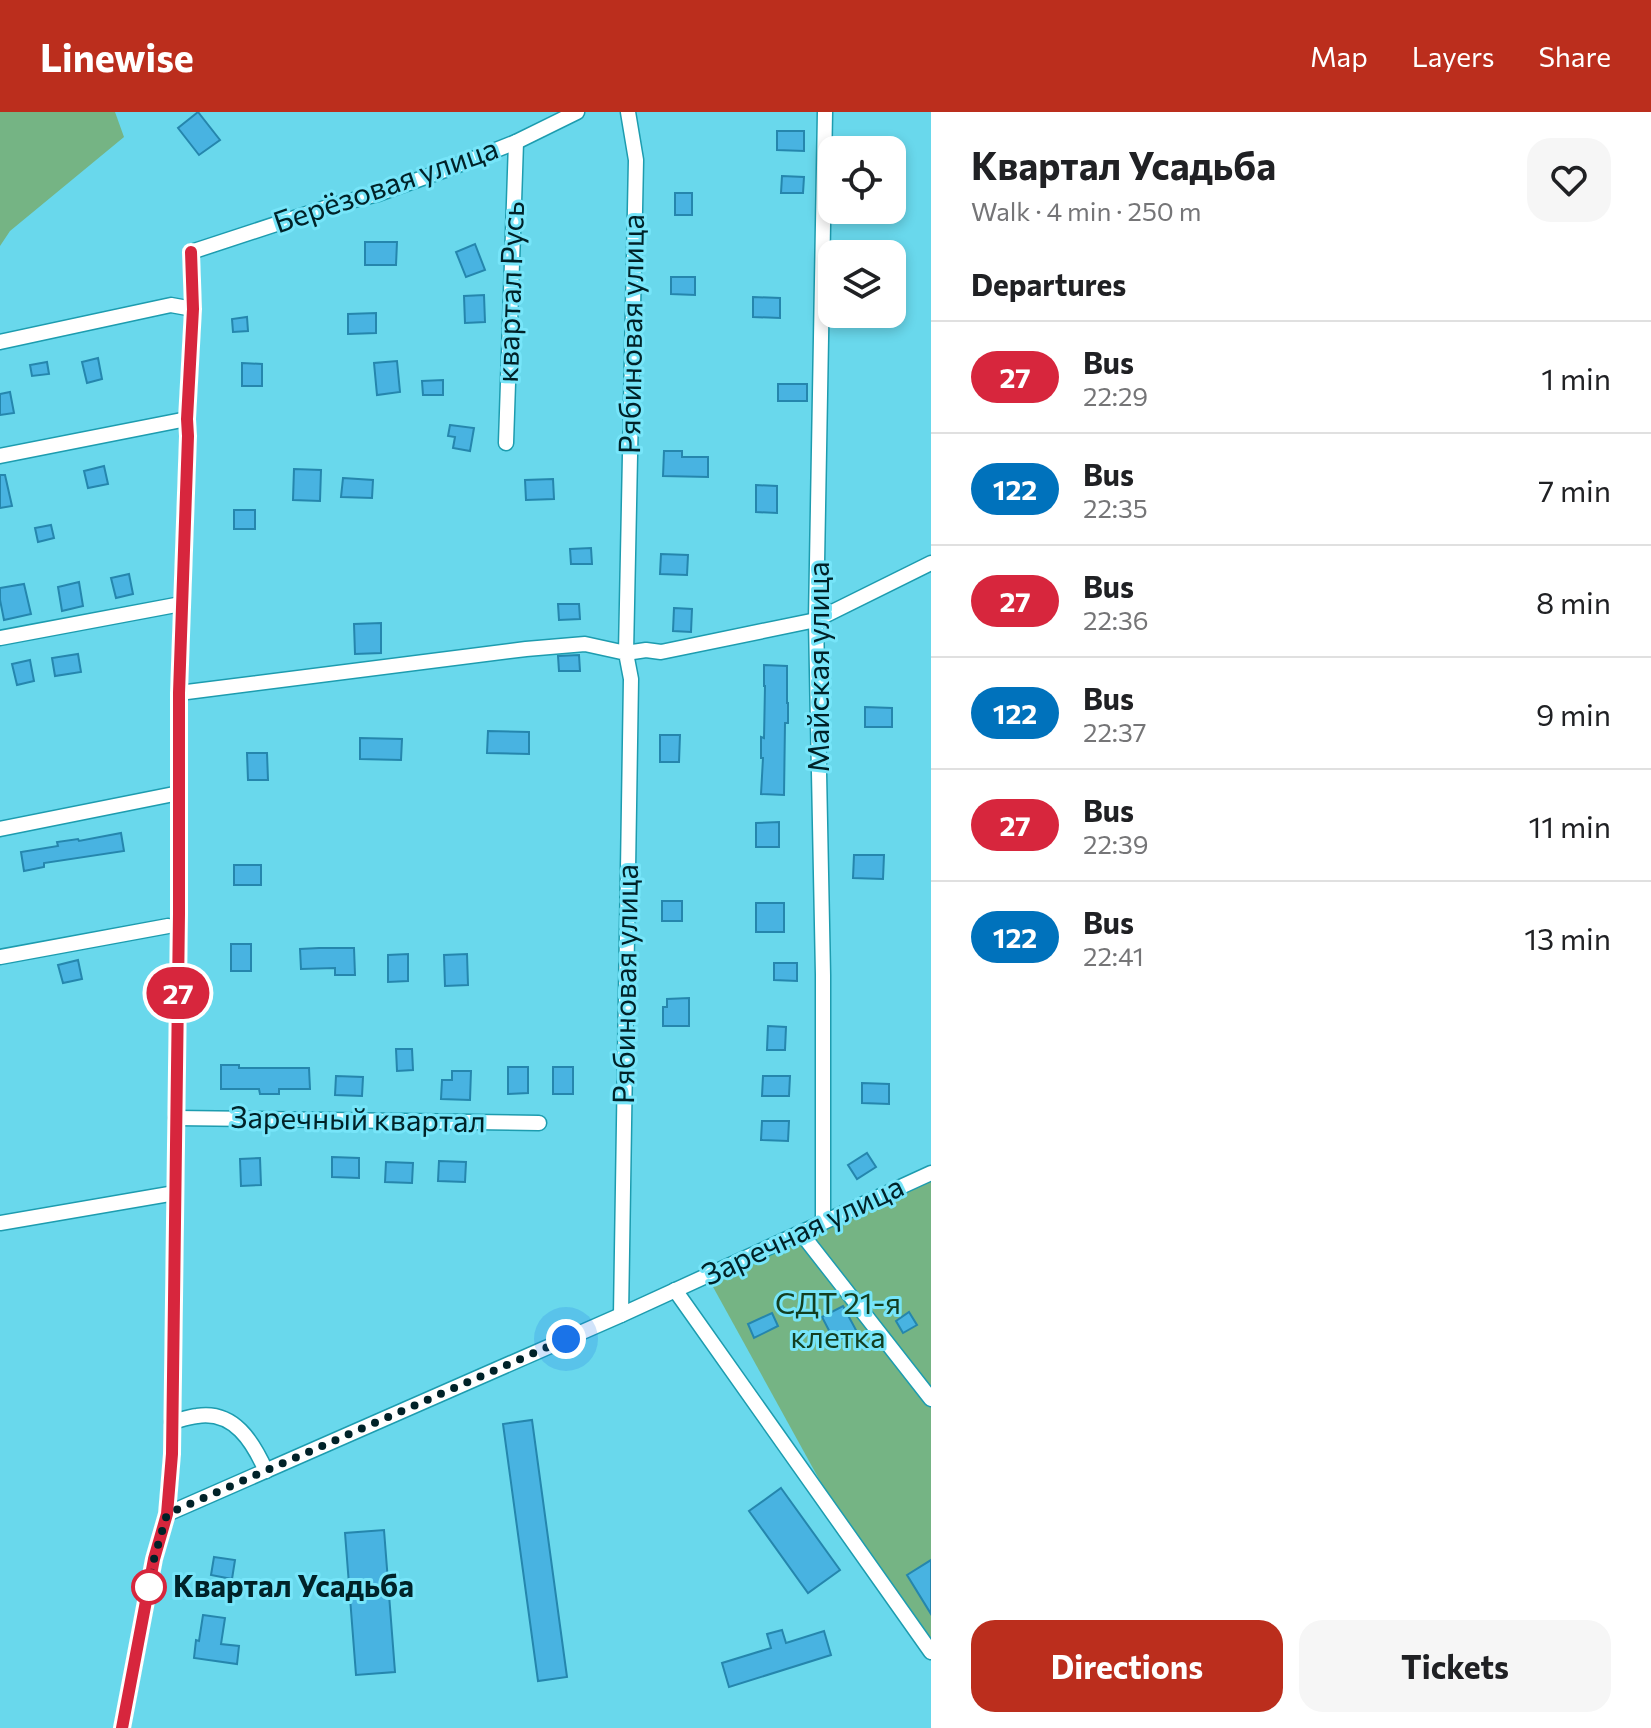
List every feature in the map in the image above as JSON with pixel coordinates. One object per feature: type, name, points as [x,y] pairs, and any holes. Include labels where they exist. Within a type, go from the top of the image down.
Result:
[{"type":"street","name":"Берёзовая улица","points":[[193,309],[191,252],[448,169],[516,142],[577,112]]},
{"type":"street","name":"Рябиновая улица","points":[[621,1315],[631,679],[626,653],[636,160],[628,112]]},
{"type":"street","name":"Майская улица","points":[[823,1222],[823,975],[816,620],[825,112]]},
{"type":"street","name":"квартал Русь","points":[[506,443],[516,142]]},
{"type":"street","points":[[0,342],[171,305],[193,309],[179,693],[172,1454],[167,1514],[154,1559],[122,1728]]},
{"type":"street","points":[[0,456],[187,419]]},
{"type":"street","points":[[179,693],[526,649],[585,644],[626,653],[646,650],[661,652],[816,620],[931,563]]},
{"type":"street","points":[[0,638],[181,604]]},
{"type":"street","points":[[0,829],[179,793]]},
{"type":"street","points":[[0,957],[168,926]]},
{"type":"street","name":"Заречный квартал","points":[[176,1118],[539,1123]]},
{"type":"street","name":"Заречная улица","points":[[167,1514],[621,1315],[931,1173]]},
{"type":"street","points":[[0,1223],[175,1193]]},
{"type":"street","points":[[801,1233],[931,1399]]},
{"type":"street","points":[[675,1290],[931,1652]]},
{"type":"street","points":[[172,1422],[199,1415],[221,1417],[241,1429],[266,1471]]},
{"type":"green space","points":[[0,112],[115,112],[124,137],[10,231],[0,246]]},
{"type":"green space","name":"СДТ 21-я клетка","points":[[931,1181],[931,1638],[825,1490],[707,1276]]},
{"type":"building","points":[[198,112],[220,140],[199,155],[178,128]]},
{"type":"building","points":[[777,131],[804,131],[804,151],[777,150]]},
{"type":"building","points":[[782,176],[804,177],[803,193],[781,193]]},
{"type":"building","points":[[675,193],[692,193],[692,215],[675,215]]},
{"type":"building","points":[[365,242],[397,242],[396,265],[365,265]]},
{"type":"building","points":[[475,244],[485,270],[466,277],[456,252]]},
{"type":"building","points":[[671,277],[695,277],[695,295],[671,294]]},
{"type":"building","points":[[484,295],[485,322],[465,323],[464,296]]},
{"type":"building","points":[[753,297],[780,298],[780,318],[753,317]]},
{"type":"building","points":[[376,313],[376,333],[348,334],[348,314]]},
{"type":"building","points":[[247,317],[248,331],[233,332],[232,319]]},
{"type":"building","points":[[98,358],[102,379],[87,383],[82,362]]},
{"type":"building","points":[[397,361],[400,392],[377,395],[374,363]]},
{"type":"building","points":[[47,362],[49,374],[32,376],[30,365]]},
{"type":"building","points":[[242,363],[262,364],[262,386],[242,386]]},
{"type":"building","points":[[443,380],[443,395],[423,395],[422,381]]},
{"type":"building","points":[[778,384],[807,384],[807,401],[778,401]]},
{"type":"building","points":[[10,392],[14,413],[0,415],[0,394]]},
{"type":"building","points":[[450,425],[474,428],[470,451],[453,448],[455,437],[448,436]]},
{"type":"building","points":[[664,451],[682,451],[682,457],[708,457],[708,477],[663,476]]},
{"type":"building","points":[[104,466],[108,484],[88,488],[84,471]]},
{"type":"building","points":[[294,469],[321,470],[320,501],[293,500]]},
{"type":"building","points":[[0,475],[5,475],[12,506],[0,508]]},
{"type":"building","points":[[343,478],[373,480],[372,498],[341,497]]},
{"type":"building","points":[[553,479],[554,499],[526,500],[525,480]]},
{"type":"building","points":[[756,485],[777,486],[777,513],[756,512]]},
{"type":"building","points":[[234,510],[255,510],[255,529],[234,529]]},
{"type":"building","points":[[51,525],[54,538],[38,542],[35,528]]},
{"type":"building","points":[[591,548],[592,564],[571,564],[570,549]]},
{"type":"building","points":[[661,554],[688,555],[687,575],[660,574]]},
{"type":"building","points":[[129,574],[133,594],[116,598],[111,578]]},
{"type":"building","points":[[79,582],[83,606],[62,611],[58,587]]},
{"type":"building","points":[[24,584],[31,614],[4,620],[0,588]]},
{"type":"building","points":[[558,604],[579,604],[580,619],[559,620]]},
{"type":"building","points":[[674,608],[692,609],[691,632],[673,631]]},
{"type":"building","points":[[381,623],[381,653],[355,654],[354,624]]},
{"type":"building","points":[[78,654],[81,672],[55,676],[52,658]]},
{"type":"building","points":[[579,655],[580,671],[559,671],[558,656]]},
{"type":"building","points":[[30,660],[34,681],[17,685],[12,664]]},
{"type":"building","points":[[764,665],[787,666],[784,795],[761,794]]},
{"type":"building","points":[[865,707],[892,708],[892,727],[865,727]]},
{"type":"building","points":[[488,731],[529,732],[529,754],[487,753]]},
{"type":"building","points":[[660,735],[680,735],[679,762],[660,762]]},
{"type":"building","points":[[360,738],[402,739],[401,760],[360,759]]},
{"type":"building","points":[[247,753],[267,753],[268,780],[248,780]]},
{"type":"building","points":[[779,822],[779,847],[756,847],[756,823]]},
{"type":"building","points":[[121,833],[124,851],[44,863],[44,867],[24,871],[21,852],[58,846],[57,842]]},
{"type":"building","points":[[854,855],[884,855],[883,879],[853,878]]},
{"type":"building","points":[[234,865],[261,865],[261,885],[234,885]]},
{"type":"building","points":[[662,901],[682,901],[682,921],[662,921]]},
{"type":"building","points":[[756,903],[784,903],[784,932],[756,932]]},
{"type":"building","points":[[231,944],[251,944],[251,971],[231,971]]},
{"type":"building","points":[[354,948],[355,975],[335,975],[335,968],[301,969],[300,949]]},
{"type":"building","points":[[408,954],[408,981],[388,982],[388,955]]},
{"type":"building","points":[[467,954],[468,985],[445,986],[444,955]]},
{"type":"building","points":[[78,960],[82,979],[63,983],[58,965]]},
{"type":"building","points":[[774,963],[797,963],[797,981],[774,980]]},
{"type":"building","points":[[689,998],[689,1026],[663,1026],[663,1007],[667,1007],[667,999]]},
{"type":"building","points":[[768,1026],[786,1027],[785,1050],[767,1050]]},
{"type":"building","points":[[396,1049],[412,1049],[413,1070],[397,1071]]},
{"type":"building","points":[[221,1065],[309,1068],[310,1089],[279,1089],[279,1094],[260,1094],[259,1089],[221,1089]]},
{"type":"building","points":[[508,1067],[528,1067],[528,1093],[508,1094]]},
{"type":"building","points":[[553,1067],[573,1067],[573,1094],[553,1094]]},
{"type":"building","points":[[452,1071],[471,1071],[470,1100],[441,1099],[442,1080],[452,1080]]},
{"type":"building","points":[[336,1076],[363,1077],[362,1096],[335,1095]]},
{"type":"building","points":[[763,1076],[790,1076],[789,1096],[762,1096]]},
{"type":"building","points":[[862,1083],[889,1084],[889,1104],[862,1103]]},
{"type":"building","points":[[762,1121],[789,1121],[788,1141],[761,1140]]},
{"type":"building","points":[[867,1153],[876,1167],[857,1179],[848,1165]]},
{"type":"building","points":[[332,1157],[359,1158],[359,1178],[332,1177]]},
{"type":"building","points":[[260,1158],[261,1185],[241,1186],[240,1159]]},
{"type":"building","points":[[439,1161],[466,1162],[465,1182],[438,1181]]},
{"type":"building","points":[[386,1162],[413,1163],[412,1183],[385,1182]]},
{"type":"building","points":[[843,1306],[856,1330],[835,1342],[822,1317]]},
{"type":"building","points":[[909,1312],[917,1325],[903,1333],[896,1321]]},
{"type":"building","points":[[772,1313],[778,1326],[754,1338],[748,1324]]},
{"type":"building","points":[[532,1420],[567,1677],[538,1681],[503,1424]]},
{"type":"building","points":[[781,1488],[840,1570],[808,1593],[749,1511]]},
{"type":"building","points":[[384,1530],[395,1672],[356,1675],[345,1533]]},
{"type":"building","points":[[214,1557],[235,1560],[232,1579],[211,1575]]},
{"type":"building","points":[[931,1560],[931,1614],[907,1575]]},
{"type":"building","points":[[203,1615],[225,1618],[221,1644],[239,1646],[237,1664],[194,1658]]},
{"type":"building","points":[[782,1630],[786,1643],[824,1631],[831,1655],[729,1687],[722,1663],[771,1648],[767,1634]]},
{"type":"bus line","name":"27","points":[[122,1728],[154,1559],[167,1514],[172,1454],[179,693],[193,309],[191,252]]},
{"type":"place","name":"Квартал Усадьба","points":[[149,1587]]},
{"type":"route","points":[[149,1587],[167,1514],[566,1339]]}]
